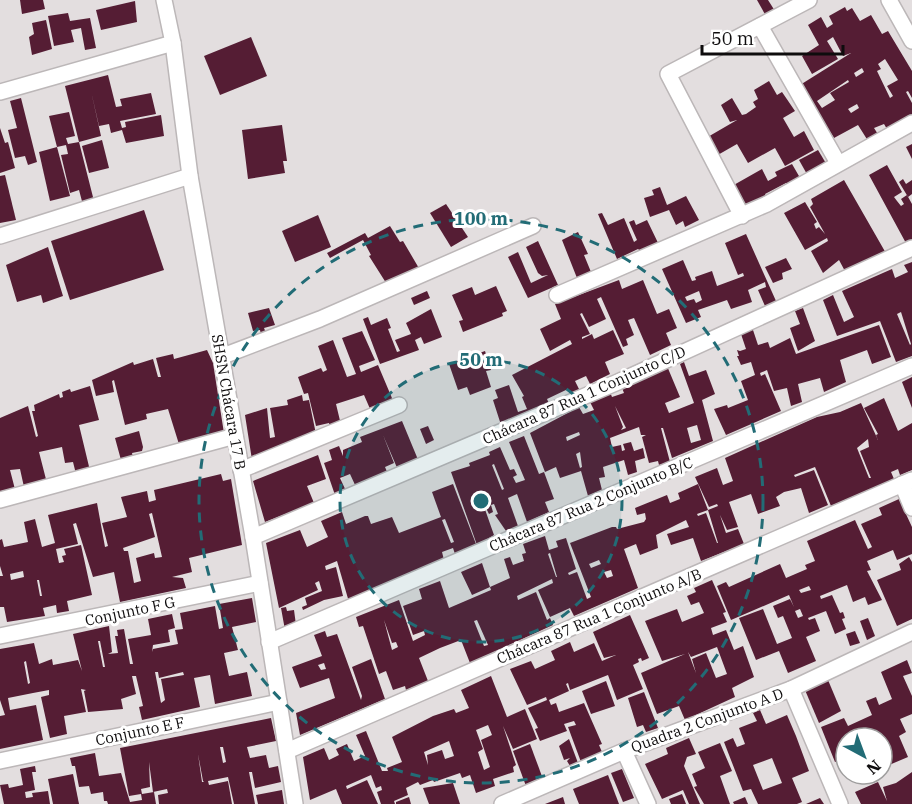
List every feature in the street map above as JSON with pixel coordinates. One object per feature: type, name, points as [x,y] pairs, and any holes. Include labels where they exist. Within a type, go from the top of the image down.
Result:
[{"type":"street","name":"SHSN Chácara 17 B","points":[[164,0],[173,43],[190,176],[210,300],[223,356],[295,804]]},
{"type":"street","points":[[742,216],[668,74],[809,0]]},
{"type":"street","points":[[889,0],[912,41]]},
{"type":"street","points":[[760,26],[838,163]]},
{"type":"street","points":[[0,92],[173,43]]},
{"type":"street","points":[[557,295],[742,216],[912,123]]},
{"type":"street","points":[[0,236],[190,176]]},
{"type":"street","points":[[223,356],[320,320],[533,226]]},
{"type":"street","name":"Chácara 87 Rua 1 Conjunto C/D","points":[[253,537],[618,382],[912,248]]},
{"type":"street","name":"Chácara 87 Rua 2 Conjunto B/C","points":[[269,642],[912,366]]},
{"type":"street","points":[[241,471],[399,405]]},
{"type":"street","points":[[0,500],[235,436]]},
{"type":"street","points":[[907,482],[912,508]]},
{"type":"street","name":"Chácara 87 Rua 1 Conjunto A/B","points":[[287,752],[907,482]]},
{"type":"street","name":"Conjunto F G","points":[[0,636],[260,583]]},
{"type":"street","name":"Quadra 2 Conjunto A D","points":[[502,804],[624,751],[791,689],[912,632]]},
{"type":"street","points":[[791,689],[840,804]]},
{"type":"street","name":"Conjunto E F","points":[[0,761],[279,702]]},
{"type":"street","points":[[624,751],[648,804]]},
{"type":"building","points":[[20,0],[43,0],[45,9],[22,14]]},
{"type":"building","points":[[757,0],[768,0],[775,11],[766,16]]},
{"type":"building","points":[[135,1],[137,22],[101,30],[96,10]]},
{"type":"building","points":[[845,7],[847,11],[852,8],[860,21],[871,15],[882,34],[888,31],[912,71],[912,98],[908,91],[906,92],[912,103],[912,121],[890,134],[884,124],[874,128],[881,139],[870,144],[858,125],[834,138],[800,85],[851,53],[843,56],[833,37],[827,41],[838,59],[812,74],[802,56],[819,45],[808,25],[821,17],[827,28],[833,24],[829,16]],"holes":[[[885,59],[898,80],[887,86],[893,96],[890,98],[877,71],[881,69],[878,64]],[[862,68],[864,72],[856,77],[854,73]],[[848,80],[849,82],[830,93],[835,100],[822,108],[817,101]],[[857,104],[859,108],[851,113],[848,109]]]},
{"type":"building","points":[[68,13],[70,21],[90,18],[96,48],[85,50],[81,28],[71,30],[74,42],[54,46],[48,16]]},
{"type":"building","points":[[46,20],[52,49],[32,55],[29,37],[34,34],[32,23]]},
{"type":"building","points":[[251,37],[267,76],[220,95],[204,56]]},
{"type":"building","points":[[108,75],[116,107],[122,106],[120,99],[151,93],[156,114],[120,121],[122,128],[126,127],[125,122],[161,115],[164,136],[126,143],[122,130],[111,133],[109,124],[99,126],[91,91],[101,136],[79,142],[65,86]]},
{"type":"building","points":[[769,81],[777,95],[782,92],[795,111],[783,118],[794,137],[804,131],[814,150],[785,166],[775,148],[748,163],[737,144],[716,156],[706,138],[737,120],[730,122],[721,105],[732,98],[742,115],[746,114],[756,107],[753,102],[758,99],[754,90]]},
{"type":"building","points":[[21,98],[37,162],[28,165],[25,156],[15,158],[8,130],[17,128],[10,101]]},
{"type":"building","points":[[69,112],[75,136],[66,138],[68,144],[79,142],[94,201],[83,205],[79,190],[70,193],[61,155],[68,154],[66,145],[57,147],[49,116]]},
{"type":"building","points":[[282,125],[287,161],[283,161],[285,173],[248,179],[242,130]]},
{"type":"building","points":[[0,128],[5,143],[8,142],[15,168],[0,173]]},
{"type":"building","points":[[102,140],[109,168],[89,173],[82,146]]},
{"type":"building","points":[[912,144],[912,159],[906,147]]},
{"type":"building","points":[[57,147],[70,196],[50,201],[39,152]]},
{"type":"building","points":[[818,150],[827,165],[808,176],[799,160]]},
{"type":"building","points":[[792,164],[803,183],[790,191],[786,183],[765,194],[769,202],[748,214],[732,186],[762,169],[768,181],[777,176],[775,172]]},
{"type":"building","points":[[887,165],[902,192],[894,197],[901,206],[904,204],[901,199],[907,195],[912,204],[912,243],[907,245],[869,175]]},
{"type":"building","points":[[5,175],[16,220],[0,223],[0,176]]},
{"type":"building","points":[[903,179],[906,184],[912,180],[912,194],[908,197],[899,182]]},
{"type":"building","points":[[844,180],[887,255],[846,273],[839,260],[823,273],[811,251],[828,241],[827,238],[805,250],[784,213],[805,202],[817,222],[814,224],[816,229],[819,227],[825,234],[810,207],[813,204],[811,199]]},
{"type":"building","points":[[660,187],[667,205],[686,196],[699,220],[685,227],[683,221],[676,225],[669,210],[650,217],[644,198],[654,195],[652,190]]},
{"type":"building","points":[[446,204],[468,237],[451,247],[430,213]]},
{"type":"building","points":[[144,210],[164,270],[70,300],[51,241]]},
{"type":"building","points":[[602,213],[608,225],[624,218],[634,242],[637,240],[629,222],[634,220],[636,225],[647,220],[660,247],[644,254],[638,249],[617,259],[598,214]]},
{"type":"building","points":[[318,215],[331,247],[295,262],[282,231]]},
{"type":"building","points":[[390,226],[400,242],[403,241],[420,270],[388,286],[369,256],[371,255],[363,240],[330,258],[327,253],[365,233],[368,238]]},
{"type":"building","points":[[578,232],[588,254],[584,255],[591,272],[577,278],[562,240]]},
{"type":"building","points":[[746,234],[776,301],[765,306],[758,290],[766,287],[765,282],[748,290],[752,302],[731,309],[727,300],[698,310],[701,317],[686,323],[662,269],[683,260],[692,281],[696,280],[695,277],[712,271],[717,286],[744,276],[743,273],[738,275],[725,243]],"holes":[[[699,291],[702,300],[696,303],[694,299],[687,301],[685,297]]]},
{"type":"building","points":[[538,241],[558,285],[528,298],[508,257],[518,252],[531,283],[548,275],[542,276],[538,273],[526,247]]},
{"type":"building","points":[[48,247],[63,296],[43,303],[41,295],[17,302],[6,265]]},
{"type":"building","points":[[786,258],[792,269],[782,273],[783,279],[773,283],[765,267]]},
{"type":"building","points":[[912,262],[912,356],[896,362],[880,321],[837,336],[823,300],[833,295],[844,322],[854,317],[842,291],[892,269],[895,278],[908,272],[904,265]],"holes":[[[901,312],[911,344],[897,314]]]},
{"type":"building","points":[[619,280],[622,289],[643,280],[657,314],[669,309],[677,328],[666,333],[671,345],[650,355],[634,318],[628,320],[634,335],[626,339],[628,345],[623,347],[601,297],[597,299],[606,319],[589,327],[582,313],[580,314],[590,334],[582,339],[592,334],[594,339],[613,330],[624,354],[605,362],[610,374],[590,384],[586,376],[575,381],[580,391],[570,395],[568,389],[547,399],[550,406],[502,428],[493,400],[498,398],[495,390],[509,385],[518,412],[527,409],[522,397],[524,396],[512,375],[572,344],[570,340],[550,351],[540,329],[561,319],[555,304]]},
{"type":"building","points":[[496,286],[507,311],[502,313],[503,316],[463,332],[459,321],[463,320],[452,295],[472,287],[475,295]]},
{"type":"building","points":[[427,291],[430,298],[414,305],[411,298]]},
{"type":"building","points":[[269,308],[275,325],[264,328],[266,333],[261,334],[260,330],[253,331],[248,313]]},
{"type":"building","points":[[803,308],[815,341],[798,351],[790,328],[800,324],[795,311]]},
{"type":"building","points":[[431,309],[442,337],[424,344],[421,337],[415,340],[419,350],[380,364],[363,319],[368,317],[371,325],[387,318],[391,328],[388,329],[397,352],[400,351],[395,340],[411,334],[406,323]]},
{"type":"building","points":[[879,325],[891,357],[872,364],[867,350],[840,360],[846,382],[824,392],[820,378],[798,384],[802,402],[791,406],[787,388],[774,391],[767,370],[760,373],[761,376],[765,374],[781,411],[726,435],[714,409],[727,405],[728,408],[748,400],[741,381],[755,375],[751,362],[741,365],[737,356],[739,356],[737,350],[746,349],[740,331],[752,327],[758,345],[768,342],[770,348],[790,338],[796,354]]},
{"type":"building","points":[[362,331],[375,360],[359,366],[361,372],[378,365],[397,410],[374,418],[364,395],[336,404],[342,429],[331,433],[329,423],[316,426],[308,393],[304,394],[298,377],[321,368],[323,372],[327,370],[318,346],[333,340],[347,377],[356,374],[342,338]]},
{"type":"building","points":[[207,350],[213,363],[226,446],[183,457],[168,409],[146,414],[147,419],[125,425],[114,380],[112,381],[114,392],[96,396],[92,380],[133,362],[134,365],[153,359],[158,377],[161,377],[156,358],[173,354],[174,359]]},
{"type":"building","points":[[485,351],[491,370],[486,371],[491,387],[470,395],[467,387],[458,390],[449,364]]},
{"type":"building","points":[[684,362],[689,376],[706,370],[715,394],[702,400],[713,441],[672,458],[663,428],[661,428],[670,462],[659,465],[658,461],[649,463],[642,437],[646,435],[641,435],[639,427],[610,438],[612,447],[621,445],[622,451],[625,450],[623,444],[631,442],[634,451],[643,448],[645,458],[635,461],[637,472],[628,475],[624,460],[603,467],[605,477],[599,478],[602,490],[588,496],[581,471],[560,478],[556,467],[545,472],[530,433],[579,407],[583,414],[594,410],[590,402],[610,392],[612,397],[624,393],[622,388],[632,385],[630,381],[667,366],[680,397],[665,403],[669,413],[694,403],[680,364]],"holes":[[[615,406],[626,428],[621,430],[623,427]],[[697,425],[701,440],[691,443],[687,428]],[[579,432],[580,435],[567,441],[566,437]],[[580,452],[582,467],[580,468],[576,454]]]},
{"type":"building","points":[[912,377],[912,408],[902,382]]},
{"type":"building","points":[[90,386],[99,420],[79,425],[92,479],[78,482],[73,462],[65,463],[62,447],[39,452],[49,491],[26,496],[20,469],[10,470],[17,497],[0,503],[0,418],[28,406],[36,437],[38,436],[32,411],[35,411],[34,405],[59,394],[60,398],[63,397],[62,392],[70,389],[71,392]]},
{"type":"building","points":[[302,395],[303,401],[309,400],[317,439],[252,460],[245,415],[267,408],[270,438],[275,437],[270,408],[288,405],[287,400]]},
{"type":"building","points":[[884,398],[898,431],[912,423],[912,470],[900,475],[898,469],[891,472],[894,479],[831,506],[815,467],[794,475],[795,477],[814,470],[828,505],[809,513],[801,488],[784,492],[776,497],[780,506],[758,514],[751,494],[729,502],[738,527],[727,530],[720,515],[726,533],[738,529],[744,544],[701,561],[693,538],[671,545],[667,534],[689,527],[686,520],[656,535],[658,548],[640,555],[636,544],[624,549],[638,588],[574,616],[570,608],[550,617],[538,590],[553,583],[552,579],[517,596],[518,600],[536,592],[547,620],[550,618],[553,625],[470,663],[461,640],[440,648],[419,658],[428,681],[406,690],[405,686],[393,690],[386,671],[379,674],[363,626],[359,627],[356,617],[399,600],[413,641],[425,635],[424,631],[413,635],[403,606],[422,599],[419,589],[440,581],[449,608],[491,590],[490,587],[510,578],[504,559],[510,557],[513,565],[524,561],[522,554],[526,553],[523,544],[545,536],[549,550],[558,547],[556,541],[566,538],[576,569],[568,573],[569,575],[577,572],[587,599],[591,597],[570,543],[612,527],[617,529],[644,522],[645,513],[637,515],[635,508],[667,495],[670,503],[680,499],[678,493],[698,484],[708,510],[718,506],[717,504],[709,507],[695,477],[717,468],[723,485],[733,481],[725,458],[817,417],[840,412],[861,403],[878,440],[876,435],[878,434],[864,408]],"holes":[[[868,439],[869,447],[860,451],[871,478],[869,478],[857,448]],[[708,510],[718,543],[706,513],[698,516],[697,514]],[[550,553],[557,577],[548,554]],[[599,560],[601,564],[591,568],[589,564]],[[611,570],[613,576],[607,578],[604,572]],[[384,620],[392,643],[396,642],[398,647],[392,650]],[[477,620],[488,645],[484,646],[474,621]]]},
{"type":"building","points":[[402,421],[419,462],[398,470],[383,435],[394,463],[385,467],[388,474],[356,487],[350,474],[340,478],[346,491],[335,495],[324,463],[332,460],[329,450],[339,446],[343,456],[343,450],[362,442],[360,437]]},
{"type":"building","points":[[428,426],[434,440],[426,444],[420,429]]},
{"type":"building","points":[[139,431],[142,451],[132,453],[136,469],[124,471],[115,438]]},
{"type":"building","points":[[524,436],[539,474],[544,472],[554,499],[545,502],[549,512],[527,522],[517,494],[508,498],[518,526],[506,531],[495,515],[498,514],[494,504],[491,505],[493,512],[489,514],[481,498],[494,535],[477,545],[451,472],[470,466],[469,463],[490,455],[489,452],[500,447],[510,470],[514,469],[517,475],[513,477],[516,483],[525,480],[509,442]],"holes":[[[494,464],[504,489],[502,490],[492,465]]]},
{"type":"building","points":[[318,455],[326,479],[307,486],[314,503],[265,522],[253,481]]},
{"type":"building","points":[[221,474],[223,481],[231,479],[242,545],[189,558],[192,572],[172,577],[183,578],[186,588],[120,602],[114,572],[93,577],[76,523],[73,524],[78,544],[56,549],[59,563],[64,562],[62,556],[66,555],[64,549],[81,545],[92,595],[67,601],[69,611],[57,613],[56,605],[43,608],[45,616],[7,622],[4,607],[0,607],[0,576],[3,576],[0,566],[0,540],[2,539],[4,547],[28,542],[24,522],[35,519],[42,547],[55,543],[48,515],[97,503],[105,547],[108,546],[102,523],[127,517],[121,497],[147,491],[149,502],[156,500],[154,490]],"holes":[[[152,513],[162,557],[155,558],[154,553],[136,558],[141,581],[134,583],[128,551],[124,551],[123,548],[155,537],[149,514]],[[23,571],[24,577],[11,580],[10,574]],[[37,580],[39,580],[42,596],[40,596]]]},
{"type":"building","points":[[453,484],[476,544],[455,554],[453,548],[442,552],[444,560],[349,602],[337,561],[325,566],[326,570],[336,567],[343,596],[324,600],[303,610],[302,607],[307,605],[305,598],[322,591],[319,581],[315,583],[318,590],[279,608],[266,543],[300,530],[307,547],[328,537],[321,521],[342,512],[346,524],[365,516],[368,516],[371,524],[392,517],[399,533],[441,517],[432,492]],"holes":[[[445,519],[454,542],[451,543],[442,520]]]},
{"type":"building","points":[[899,499],[912,527],[912,554],[897,560],[893,550],[867,561],[871,570],[867,571],[882,600],[868,605],[865,597],[853,602],[847,585],[820,596],[821,599],[832,595],[840,613],[843,612],[845,618],[842,619],[846,629],[835,634],[826,611],[808,618],[809,620],[815,618],[820,631],[806,637],[816,661],[788,673],[779,651],[756,660],[739,618],[763,609],[777,644],[792,638],[783,616],[778,618],[773,606],[790,599],[794,607],[789,595],[731,620],[717,586],[726,582],[729,587],[780,564],[786,578],[807,569],[805,565],[815,561],[807,541],[855,520],[868,549],[872,547],[861,524],[882,515],[879,508]],"holes":[[[809,586],[811,590],[801,593],[799,590]],[[800,609],[803,616],[798,618],[795,611]]]},
{"type":"building","points":[[909,557],[912,562],[912,619],[897,626],[877,580],[901,570],[899,564]]},
{"type":"building","points":[[482,563],[490,587],[472,595],[461,572]]},
{"type":"building","points":[[712,580],[726,612],[723,613],[727,622],[711,628],[713,635],[726,630],[734,650],[743,646],[754,677],[732,688],[735,697],[685,720],[679,706],[657,714],[641,673],[685,654],[662,661],[645,621],[677,609],[682,622],[704,613],[699,602],[691,605],[687,596],[696,592],[694,588]],"holes":[[[717,647],[727,674],[716,678],[706,653],[692,659],[696,673],[688,652],[691,657]]]},
{"type":"building","points":[[252,598],[256,622],[232,627],[238,650],[224,653],[229,676],[247,672],[252,696],[215,704],[210,675],[194,678],[200,707],[142,720],[139,707],[143,706],[136,676],[132,676],[136,694],[121,699],[123,709],[88,712],[84,691],[86,690],[81,689],[86,712],[64,716],[67,734],[50,738],[41,697],[49,695],[49,690],[8,698],[10,710],[36,705],[43,740],[0,749],[0,716],[5,715],[0,700],[0,649],[34,643],[39,664],[52,659],[53,665],[78,660],[82,671],[73,634],[109,626],[112,652],[108,654],[118,653],[115,636],[118,636],[117,630],[124,629],[130,664],[133,664],[128,639],[151,635],[148,619],[172,614],[175,628],[168,630],[170,642],[153,645],[152,652],[153,649],[178,644],[175,630],[183,629],[180,613],[215,606],[219,629],[223,628],[219,604]],"holes":[[[98,641],[100,641],[105,667],[103,667]],[[26,661],[30,683],[28,684],[24,662]],[[155,672],[158,672],[159,678],[183,672],[184,675],[161,679],[165,700],[161,703]]]},
{"type":"building","points":[[286,607],[287,611],[294,610],[296,625],[285,630],[281,608]]},
{"type":"building","points":[[630,615],[649,658],[642,661],[641,658],[638,659],[639,662],[633,665],[643,689],[617,700],[608,675],[570,690],[568,683],[566,684],[569,691],[549,700],[551,705],[556,703],[559,712],[584,703],[602,744],[599,745],[602,752],[581,762],[568,727],[576,725],[574,721],[564,724],[567,731],[540,741],[535,729],[538,728],[528,708],[547,700],[546,697],[527,705],[510,669],[531,661],[535,669],[555,660],[551,651],[570,642],[574,652],[594,643],[602,661],[616,655],[604,658],[593,632]]},
{"type":"building","points":[[868,618],[875,636],[867,640],[860,621]]},
{"type":"building","points":[[325,631],[327,637],[337,634],[361,700],[362,696],[352,667],[371,659],[385,699],[300,735],[296,713],[335,698],[329,678],[300,688],[292,667],[322,656],[314,635]],"holes":[[[324,663],[326,669],[321,670],[318,665]]]},
{"type":"building","points":[[855,631],[860,643],[850,646],[846,634]]},
{"type":"building","points":[[907,660],[912,673],[903,676],[912,696],[912,714],[900,719],[906,732],[899,736],[908,757],[894,763],[894,726],[848,726],[872,715],[866,701],[876,697],[879,705],[892,699],[881,672]]},
{"type":"building","points":[[491,676],[507,717],[525,709],[537,739],[513,749],[503,726],[516,765],[513,767],[514,772],[493,779],[495,786],[476,793],[470,775],[462,778],[460,773],[420,785],[418,782],[406,788],[408,795],[394,801],[395,804],[381,804],[377,792],[382,790],[381,786],[376,788],[371,775],[346,786],[347,789],[367,780],[378,804],[342,804],[336,789],[310,800],[303,757],[324,748],[329,760],[339,755],[336,749],[347,744],[354,761],[365,756],[356,735],[366,731],[382,771],[388,771],[387,768],[402,762],[392,737],[433,716],[454,709],[456,713],[469,708],[461,690]],"holes":[[[488,725],[492,735],[481,740],[490,767],[484,770],[478,752],[483,749],[476,730]],[[449,741],[454,756],[445,759],[442,750],[427,755],[428,765],[424,752]]]},
{"type":"building","points":[[828,680],[841,711],[819,723],[805,690]]},
{"type":"building","points":[[606,681],[615,706],[591,714],[582,691]]},
{"type":"building","points":[[644,692],[658,728],[646,732],[643,725],[637,727],[628,698]]},
{"type":"building","points":[[760,710],[766,724],[787,715],[809,771],[792,778],[802,802],[758,804],[751,789],[743,791],[724,742],[733,738],[737,747],[745,744],[739,728],[757,721],[753,713]],"holes":[[[772,758],[782,783],[763,790],[753,765]]]},
{"type":"building","points":[[271,718],[276,741],[247,747],[250,758],[266,755],[269,768],[278,766],[281,782],[255,788],[252,772],[249,772],[255,804],[234,804],[228,777],[208,781],[209,785],[228,781],[232,804],[159,804],[158,795],[168,793],[167,789],[153,792],[149,762],[150,787],[141,789],[142,794],[154,792],[156,804],[108,804],[104,801],[103,792],[91,794],[89,786],[79,787],[75,766],[72,766],[70,758],[95,753],[99,776],[121,773],[130,802],[142,800],[141,794],[129,796],[120,748]],"holes":[[[220,747],[223,747],[226,762],[223,763]]]},
{"type":"building","points":[[844,718],[848,726],[834,726],[834,760],[821,727]]},
{"type":"building","points":[[689,738],[696,754],[687,757],[684,766],[700,804],[689,804],[683,790],[662,799],[645,764],[668,754],[666,748]]},
{"type":"building","points":[[569,739],[578,763],[570,766],[567,761],[570,758],[564,760],[559,746]]},
{"type":"building","points":[[720,743],[732,771],[720,776],[730,804],[704,804],[694,787],[697,786],[692,774],[705,768],[698,752]]},
{"type":"building","points":[[530,744],[543,779],[526,786],[513,751]]},
{"type":"building","points":[[35,766],[36,772],[32,772],[35,790],[25,792],[26,798],[33,797],[32,793],[48,791],[50,804],[4,804],[0,785],[8,784],[9,788],[23,785],[20,769]]},
{"type":"building","points":[[622,769],[634,798],[623,802],[611,773]]},
{"type":"building","points":[[912,772],[912,804],[861,804],[855,792],[869,786],[880,786],[887,801],[883,787],[894,786]]},
{"type":"building","points":[[73,774],[79,804],[53,804],[48,779]]},
{"type":"building","points":[[608,775],[619,804],[579,804],[573,789]]},
{"type":"building","points":[[453,783],[460,804],[429,804],[423,788]]},
{"type":"building","points":[[282,790],[284,804],[258,804],[256,795]]},
{"type":"building","points":[[682,794],[686,804],[671,804],[669,799]]},
{"type":"building","points":[[409,797],[411,804],[396,804],[396,802]]},
{"type":"building","points":[[563,797],[565,804],[545,804]]},
{"type":"building","points":[[745,797],[748,804],[734,804],[733,802]]},
{"type":"building","points":[[820,798],[824,804],[806,804]]}]
